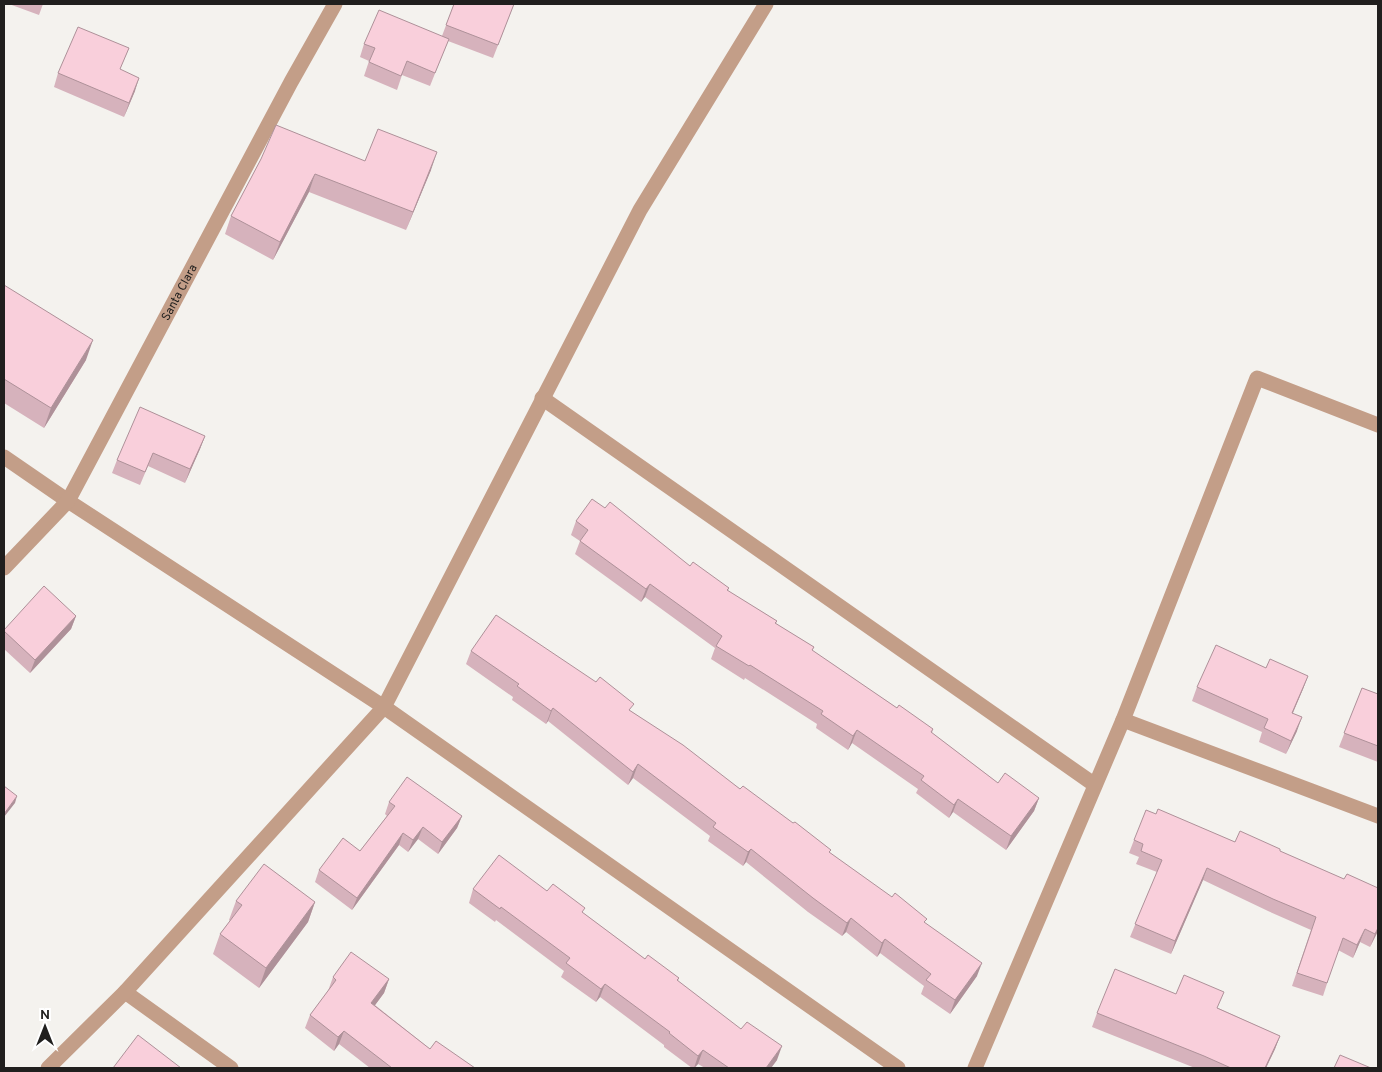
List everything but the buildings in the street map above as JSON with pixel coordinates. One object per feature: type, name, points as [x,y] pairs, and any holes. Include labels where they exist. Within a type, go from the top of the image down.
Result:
[{"type":"street","name":"Santa Clara","points":[[4,568],[68,501],[291,82],[336,4]]},
{"type":"street","points":[[48,1068],[125,992],[384,707],[640,210],[766,4]]},
{"type":"street","points":[[975,1068],[1123,720],[1257,378],[1378,425]]},
{"type":"street","points":[[542,398],[1095,785]]},
{"type":"street","points":[[4,456],[68,501],[384,707],[898,1068]]},
{"type":"street","points":[[1123,720],[1378,816]]},
{"type":"street","points":[[125,992],[231,1068]]}]
